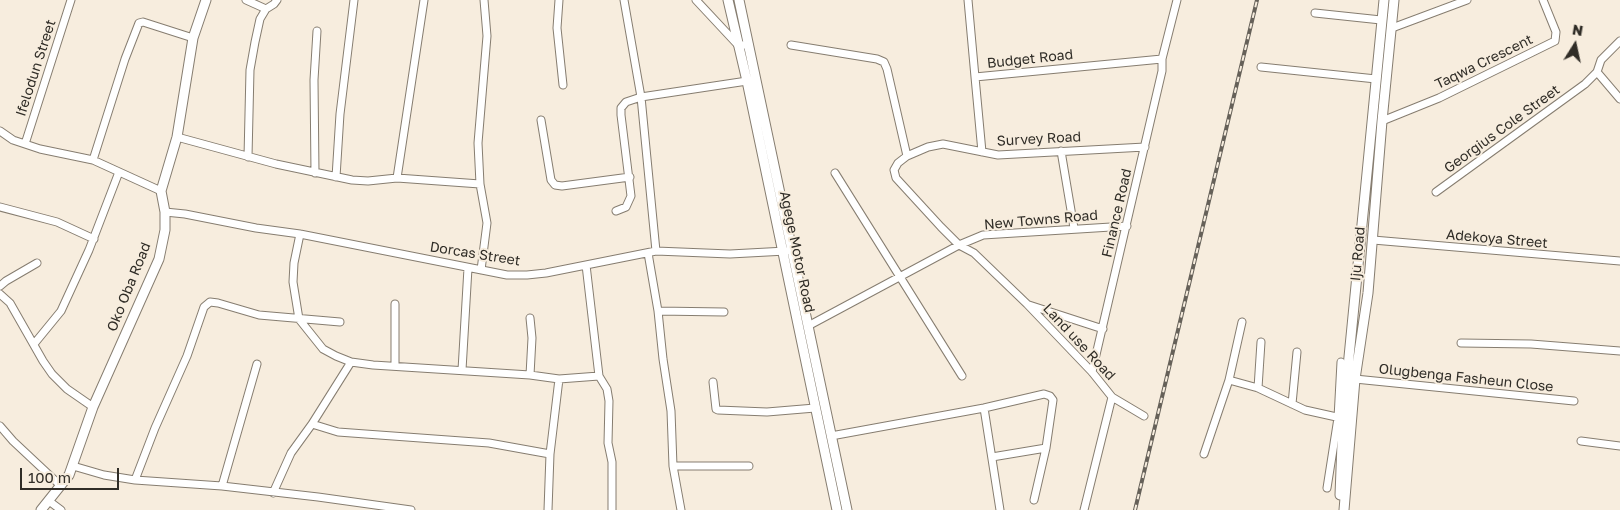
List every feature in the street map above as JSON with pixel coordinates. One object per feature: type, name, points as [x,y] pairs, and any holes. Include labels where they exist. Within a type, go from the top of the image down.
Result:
[{"type":"main road","name":"Oko Oba Road","points":[[41,510],[69,475],[93,408],[158,259],[165,230],[165,212],[161,191],[177,137],[193,38],[206,0]]},
{"type":"main road","name":"Agege Motor Road","points":[[728,0],[747,81],[837,510]]},
{"type":"main road","name":"Agege Motor Road","points":[[739,0],[847,510]]},
{"type":"main road","name":"Iju Road","points":[[1339,510],[1340,418],[1384,0]]},
{"type":"main road","name":"Iju Road","points":[[1344,510],[1356,379],[1368,293],[1394,0]]},
{"type":"main road","points":[[830,476],[840,474]]},
{"type":"street","name":"Ifelodun Street","points":[[25,144],[71,0]]},
{"type":"street","points":[[246,0],[266,9]]},
{"type":"street","points":[[248,157],[250,70],[258,25],[266,9],[277,0]]},
{"type":"street","points":[[336,177],[340,114],[354,0]]},
{"type":"street","points":[[397,178],[424,0]]},
{"type":"street","points":[[481,270],[486,223],[480,184],[478,143],[488,36],[484,0]]},
{"type":"street","points":[[559,0],[557,28],[563,86]]},
{"type":"street","points":[[624,0],[641,97],[656,251]]},
{"type":"street","points":[[696,0],[738,45],[749,45]]},
{"type":"street","points":[[968,0],[976,77]]},
{"type":"street","name":"Finance Road","points":[[1092,372],[1127,226],[1162,71],[1162,59],[1177,0]]},
{"type":"street","points":[[1392,28],[1467,0]]},
{"type":"street","name":"Taqwa Crescent","points":[[1382,121],[1439,98],[1555,41],[1556,32],[1543,0]]},
{"type":"street","points":[[1315,13],[1381,20]]},
{"type":"street","points":[[93,160],[138,23],[143,22],[193,38]]},
{"type":"street","points":[[315,172],[314,80],[317,31]]},
{"type":"street","name":"Georgius Cole Street","points":[[1436,192],[1570,95],[1597,72],[1601,60],[1620,41]]},
{"type":"street","points":[[791,45],[877,59],[884,62],[907,156],[898,163],[894,170],[896,178],[959,245]]},
{"type":"street","name":"Budget Road","points":[[982,152],[976,77],[1162,59]]},
{"type":"street","points":[[1261,67],[1376,79]]},
{"type":"street","points":[[1597,72],[1620,99]]},
{"type":"street","points":[[616,211],[626,207],[630,202],[631,196],[621,108],[626,102],[641,97],[747,81]]},
{"type":"street","points":[[541,120],[550,180],[555,185],[562,186],[630,177]]},
{"type":"street","points":[[0,131],[13,140],[40,149],[93,160],[161,191]]},
{"type":"street","points":[[177,137],[248,157],[336,177],[368,181],[397,178],[480,184]]},
{"type":"street","name":"Survey Road","points":[[907,156],[928,147],[943,144],[998,155],[1145,146]]},
{"type":"street","points":[[1061,151],[1074,228]]},
{"type":"street","points":[[34,344],[61,312],[94,239],[119,172]]},
{"type":"street","points":[[835,173],[962,376]]},
{"type":"street","points":[[0,207],[57,222],[94,239]]},
{"type":"street","name":"Dorcas Street","points":[[165,212],[300,234],[507,275],[527,275],[656,251],[730,254],[793,250]]},
{"type":"street","name":"New Towns Road","points":[[808,326],[959,245],[987,234],[1127,226]]},
{"type":"street","points":[[300,234],[292,282],[299,319],[323,349],[336,356],[351,362],[373,365],[530,375],[559,379],[599,376]]},
{"type":"street","name":"Adekoya Street","points":[[1373,240],[1620,260]]},
{"type":"street","name":"Land use Road","points":[[959,245],[974,253],[1026,304],[1092,372],[1112,397],[1144,416]]},
{"type":"street","points":[[648,253],[658,311],[662,359],[671,411],[673,466],[681,510]]},
{"type":"street","points":[[0,286],[37,263]]},
{"type":"street","points":[[586,265],[599,376],[607,389],[609,401],[608,434],[612,462],[612,510]]},
{"type":"street","points":[[462,370],[468,268]]},
{"type":"street","points":[[0,294],[10,303],[52,374],[67,390],[93,408]]},
{"type":"street","points":[[135,480],[204,307],[210,302],[259,315],[340,322]]},
{"type":"street","points":[[395,366],[396,304]]},
{"type":"street","name":"Land use Road","points":[[1026,304],[1103,329]]},
{"type":"street","points":[[658,311],[724,312]]},
{"type":"street","points":[[530,318],[532,338],[530,375]]},
{"type":"street","points":[[1204,454],[1229,380],[1242,322]]},
{"type":"street","points":[[1258,388],[1261,342]]},
{"type":"street","points":[[1461,343],[1540,345],[1620,352]]},
{"type":"street","points":[[1292,404],[1297,352]]},
{"type":"street","points":[[273,493],[292,452],[351,362]]},
{"type":"street","points":[[1327,488],[1340,418],[1340,362]]},
{"type":"street","points":[[222,486],[257,364]]},
{"type":"street","points":[[548,510],[550,454],[559,379]]},
{"type":"street","name":"Olugbenga Fasheun Close","points":[[1356,379],[1574,401]]},
{"type":"street","points":[[1229,380],[1258,388],[1305,410],[1340,418]]},
{"type":"street","points":[[713,382],[716,409],[718,410],[767,412],[815,408]]},
{"type":"street","points":[[831,436],[984,408],[1044,394],[1050,396],[1053,400],[1046,448],[1034,500]]},
{"type":"street","name":"Land use Road","points":[[1084,510],[1112,397]]},
{"type":"street","points":[[984,408],[1000,510]]},
{"type":"street","points":[[312,424],[338,432],[489,443],[550,454]]},
{"type":"street","points":[[0,426],[13,442],[61,486]]},
{"type":"street","points":[[1581,441],[1620,446]]},
{"type":"street","points":[[992,457],[1046,448]]},
{"type":"street","points":[[73,466],[104,475],[135,480],[222,486],[411,510]]},
{"type":"street","points":[[673,466],[749,466]]},
{"type":"street","points":[[49,501],[61,510]]},
{"type":"railway","points":[[1135,510],[1257,0]]}]
